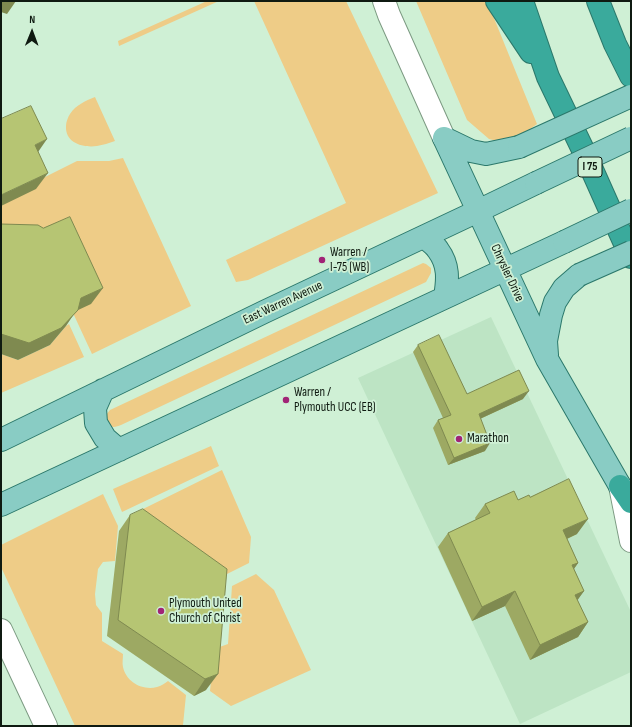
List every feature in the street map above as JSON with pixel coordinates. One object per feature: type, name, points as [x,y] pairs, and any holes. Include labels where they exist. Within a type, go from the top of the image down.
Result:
[{"type":"highway","points":[[497,1],[548,77]]},
{"type":"highway","name":"I 75","points":[[522,1],[548,77],[585,154],[631,257]]},
{"type":"highway","points":[[598,1],[615,44],[631,76]]},
{"type":"main road","points":[[444,138],[471,151],[486,154],[519,147],[631,96]]},
{"type":"main road","name":"Chrysler Drive","points":[[444,138],[547,359],[626,494]]},
{"type":"main road","name":"East Warren Avenue","points":[[1,440],[264,312],[631,138]]},
{"type":"main road","points":[[1,505],[631,210]]},
{"type":"main road","points":[[424,237],[438,249],[446,263],[448,283],[445,296]]},
{"type":"main road","points":[[547,359],[546,341],[551,315],[555,302],[564,288],[579,275],[631,252]]},
{"type":"main road","points":[[102,390],[95,408],[96,423],[105,438],[119,450]]},
{"type":"street","name":"Chrysler Drive","points":[[384,1],[444,138]]},
{"type":"street","name":"Chrysler Drive","points":[[626,494],[631,541]]},
{"type":"street","points":[[1,630],[46,726]]},
{"type":"shaded area","points":[[207,1],[219,1],[119,46],[118,41]]},
{"type":"shaded area","points":[[254,1],[346,1],[438,193],[248,280],[236,282],[226,260],[346,203]]},
{"type":"shaded area","points":[[416,1],[487,1],[537,124],[514,138],[498,141],[489,139],[467,120]]},
{"type":"shaded area","points":[[95,97],[115,141],[97,146],[81,145],[68,137],[66,132],[67,121],[75,108]]},
{"type":"shaded area","points":[[123,158],[191,306],[92,354],[73,313],[1,241],[1,206],[33,183],[77,161],[109,161]]},
{"type":"shaded area","points":[[423,263],[431,268],[431,273],[426,282],[121,425],[111,427],[108,425],[105,416],[110,410]]},
{"type":"shaded area","points":[[491,317],[631,612],[631,672],[520,724],[358,378]]},
{"type":"shaded area","points":[[69,324],[84,357],[1,393],[1,354],[18,360],[50,345]]},
{"type":"shaded area","points":[[211,446],[219,466],[122,512],[113,489]]},
{"type":"shaded area","points":[[222,470],[251,537],[249,563],[227,574],[148,526],[143,509]]},
{"type":"shaded area","points":[[103,494],[118,526],[115,561],[103,562],[98,569],[95,594],[96,605],[102,613],[102,641],[123,654],[123,665],[125,672],[131,681],[146,688],[152,688],[160,686],[168,681],[186,695],[183,725],[75,726],[1,567],[1,545]]},
{"type":"shaded area","points":[[256,574],[274,590],[311,670],[231,706],[210,691],[214,649],[228,644],[232,586]]},
{"type":"building","points":[[31,106],[47,139],[35,145],[48,173],[1,195],[1,119]]},
{"type":"building","points":[[70,217],[103,288],[81,298],[78,310],[61,328],[29,343],[1,334],[1,224],[38,225],[43,228]]},
{"type":"building","points":[[439,335],[467,394],[519,370],[529,391],[479,414],[490,443],[454,458],[438,420],[451,415],[418,345]]},
{"type":"building","points":[[569,479],[588,519],[563,530],[578,563],[572,565],[584,591],[575,595],[588,622],[540,645],[515,591],[482,607],[448,533],[490,513],[485,504],[514,491],[518,500],[529,495],[530,497]]},
{"type":"building","name":"Plymouth United Church of Christ","points":[[143,509],[227,569],[218,674],[205,679],[118,620],[130,515]]},
{"type":"place","name":"Warren / I-75 (WB)","points":[[322,260]]},
{"type":"place","name":"Warren / Plymouth UCC (EB)","points":[[286,400]]},
{"type":"place","name":"Marathon","points":[[459,439]]},
{"type":"place","name":"Plymouth United Church of Christ","points":[[161,611]]}]
